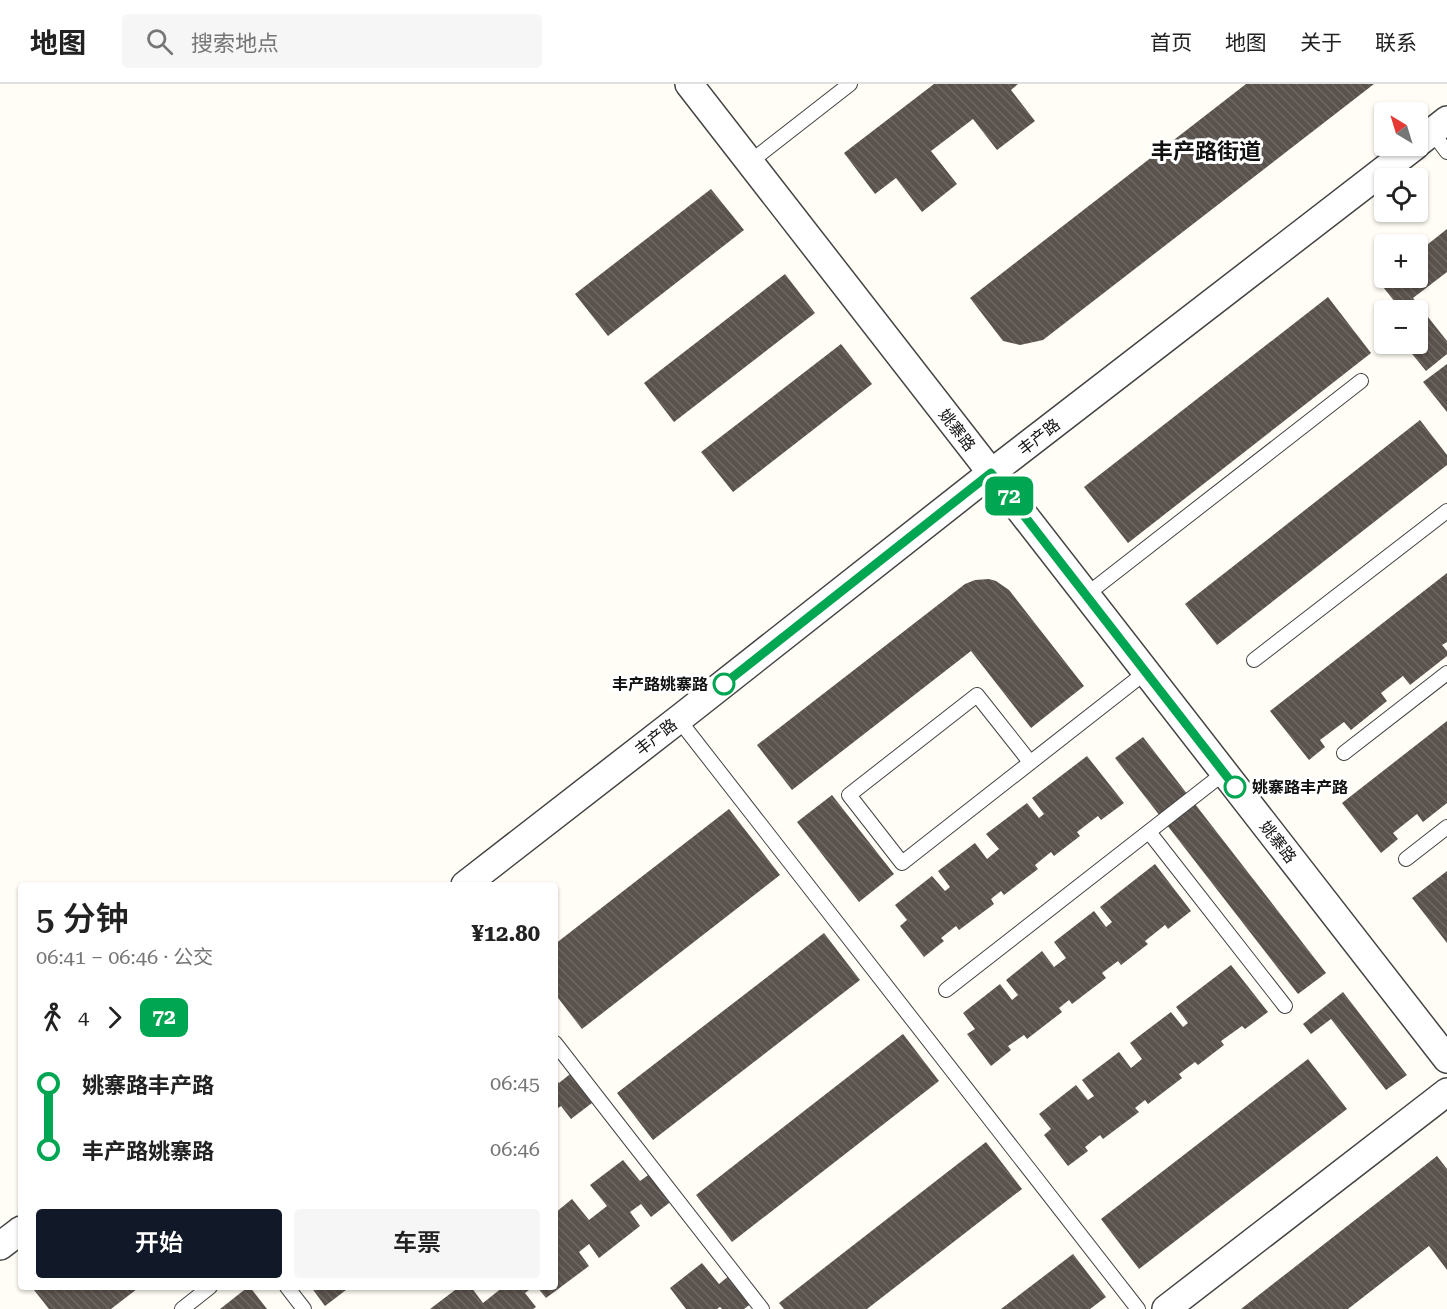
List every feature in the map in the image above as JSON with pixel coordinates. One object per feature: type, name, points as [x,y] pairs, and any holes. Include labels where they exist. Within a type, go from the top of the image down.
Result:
[{"type":"street","name":"姚寨路","points":[[689,84],[1447,1059]]},
{"type":"street","name":"丰产路","points":[[469,882],[679,720],[991,473],[1432,139]]},
{"type":"street","points":[[1166,1309],[1447,1092]]},
{"type":"street","points":[[0,1246],[18,1232]]},
{"type":"lane","points":[[750,162],[850,84]]},
{"type":"lane","points":[[1086,595],[1361,381]]},
{"type":"lane","points":[[1254,660],[1444,518]]},
{"type":"lane","points":[[1030,762],[977,695],[849,795],[902,862],[1146,672]]},
{"type":"lane","points":[[1344,753],[1447,673]]},
{"type":"lane","points":[[679,720],[1138,1309]]},
{"type":"lane","points":[[946,990],[1224,773]]},
{"type":"lane","points":[[1406,859],[1447,827]]},
{"type":"lane","points":[[1149,832],[1285,1006]]},
{"type":"lane","points":[[558,1047],[762,1309]]},
{"type":"lane","points":[[182,1309],[206,1290]]},
{"type":"lane","points":[[289,1290],[304,1309]]},
{"type":"building","points":[[934,84],[1018,84],[1011,90],[1035,121],[997,150],[973,119],[931,151],[957,184],[922,212],[896,178],[875,194],[844,153]]},
{"type":"building","points":[[1246,84],[1374,84],[1043,340],[1020,345],[1003,341],[970,298]]},
{"type":"building","points":[[711,189],[744,230],[608,336],[575,294]]},
{"type":"building","points":[[1447,229],[1447,272],[1428,287],[1428,244]]},
{"type":"building","points":[[785,274],[815,313],[674,422],[644,383]]},
{"type":"building","points":[[1384,288],[1426,288],[1413,298],[1415,300],[1393,300]]},
{"type":"building","points":[[1328,297],[1371,353],[1128,543],[1084,487]]},
{"type":"building","points":[[1428,317],[1447,341],[1447,354],[1426,371],[1412,354],[1428,354]]},
{"type":"building","points":[[841,344],[872,384],[733,492],[701,452]]},
{"type":"building","points":[[1447,364],[1447,412],[1423,382]]},
{"type":"building","points":[[1420,420],[1447,455],[1447,465],[1217,645],[1185,604]]},
{"type":"building","points":[[1447,573],[1447,642],[1442,645],[1447,651],[1447,656],[1410,685],[1403,676],[1381,693],[1387,701],[1351,730],[1344,722],[1320,740],[1325,747],[1309,760],[1270,711]]},
{"type":"building","points":[[989,579],[1009,590],[1084,686],[1031,728],[971,651],[792,790],[757,745],[965,584],[975,580]]},
{"type":"building","points":[[1447,721],[1447,803],[1423,822],[1417,814],[1393,833],[1398,839],[1381,853],[1342,803]]},
{"type":"building","points":[[1143,737],[1326,973],[1298,994],[1115,758]]},
{"type":"building","points":[[1087,756],[1124,803],[1101,820],[1098,816],[1077,832],[1080,836],[1054,856],[1051,852],[1035,865],[1038,869],[1004,895],[1001,891],[991,899],[994,904],[959,930],[956,926],[941,938],[944,941],[924,957],[900,926],[907,920],[895,905],[932,876],[945,891],[950,887],[938,871],[975,843],[987,859],[999,849],[986,834],[1027,803],[1039,818],[1044,814],[1032,798]]},
{"type":"building","points":[[832,795],[894,874],[859,902],[797,822]]},
{"type":"building","points":[[729,809],[780,875],[582,1029],[558,998],[558,942]]},
{"type":"building","points":[[1155,864],[1191,911],[1168,929],[1165,925],[1145,941],[1148,944],[1121,965],[1118,961],[1102,973],[1106,978],[1072,1004],[1069,1000],[1059,1008],[1062,1012],[1027,1039],[1024,1035],[1008,1046],[1011,1050],[991,1066],[967,1034],[975,1029],[963,1013],[1000,984],[1012,1000],[1018,995],[1006,980],[1042,951],[1054,967],[1066,958],[1054,942],[1094,911],[1106,927],[1112,922],[1100,907]]},
{"type":"building","points":[[1447,871],[1447,943],[1412,898]]},
{"type":"building","points":[[824,933],[860,980],[653,1140],[617,1093]]},
{"type":"building","points":[[1231,965],[1268,1012],[1245,1029],[1242,1026],[1221,1041],[1224,1045],[1198,1065],[1195,1062],[1179,1074],[1182,1078],[1148,1104],[1145,1100],[1135,1108],[1139,1112],[1103,1139],[1100,1135],[1085,1147],[1088,1151],[1068,1166],[1044,1135],[1051,1129],[1039,1114],[1076,1085],[1088,1100],[1094,1096],[1082,1080],[1119,1052],[1131,1068],[1142,1059],[1130,1043],[1171,1012],[1183,1027],[1188,1023],[1176,1007]]},
{"type":"building","points":[[1343,992],[1407,1075],[1386,1090],[1331,1019],[1311,1034],[1303,1024]]},
{"type":"building","points":[[903,1034],[939,1081],[732,1242],[696,1195]]},
{"type":"building","points":[[1308,1059],[1347,1109],[1139,1269],[1101,1219]]},
{"type":"building","points":[[570,1074],[592,1103],[571,1119],[561,1106],[558,1108],[559,1083]]},
{"type":"building","points":[[986,1142],[1022,1189],[867,1309],[784,1309],[779,1303]]},
{"type":"building","points":[[1437,1156],[1447,1169],[1447,1270],[1429,1246],[1348,1309],[1241,1309]]},
{"type":"building","points":[[623,1160],[640,1181],[651,1173],[673,1200],[651,1217],[641,1204],[630,1212],[640,1226],[599,1258],[589,1244],[579,1252],[589,1266],[558,1289],[558,1211],[572,1199],[589,1220],[607,1206],[590,1185]]},
{"type":"building","points":[[1073,1254],[1106,1297],[1090,1309],[1001,1309]]},
{"type":"building","points":[[702,1263],[719,1284],[730,1275],[752,1303],[744,1309],[722,1309],[720,1307],[717,1309],[686,1309],[670,1288]]},
{"type":"building","points":[[34,1290],[136,1290],[111,1309],[49,1309]]},
{"type":"building","points":[[244,1290],[252,1290],[267,1309],[220,1309]]},
{"type":"building","points":[[313,1290],[346,1290],[325,1306]]},
{"type":"building","points":[[455,1290],[473,1290],[483,1303],[499,1290],[529,1290],[525,1293],[536,1307],[533,1309],[430,1309]]},
{"type":"building","points":[[539,1290],[557,1290],[546,1298]]},
{"type":"bus line","name":"72","points":[[724,684],[991,473],[1235,787]]},
{"type":"place","name":"丰产路姚寨路","points":[[724,684]]},
{"type":"place","name":"姚寨路丰产路","points":[[1235,787]]},
{"type":"district","name":"丰产路街道","points":[[1206,151]]}]
